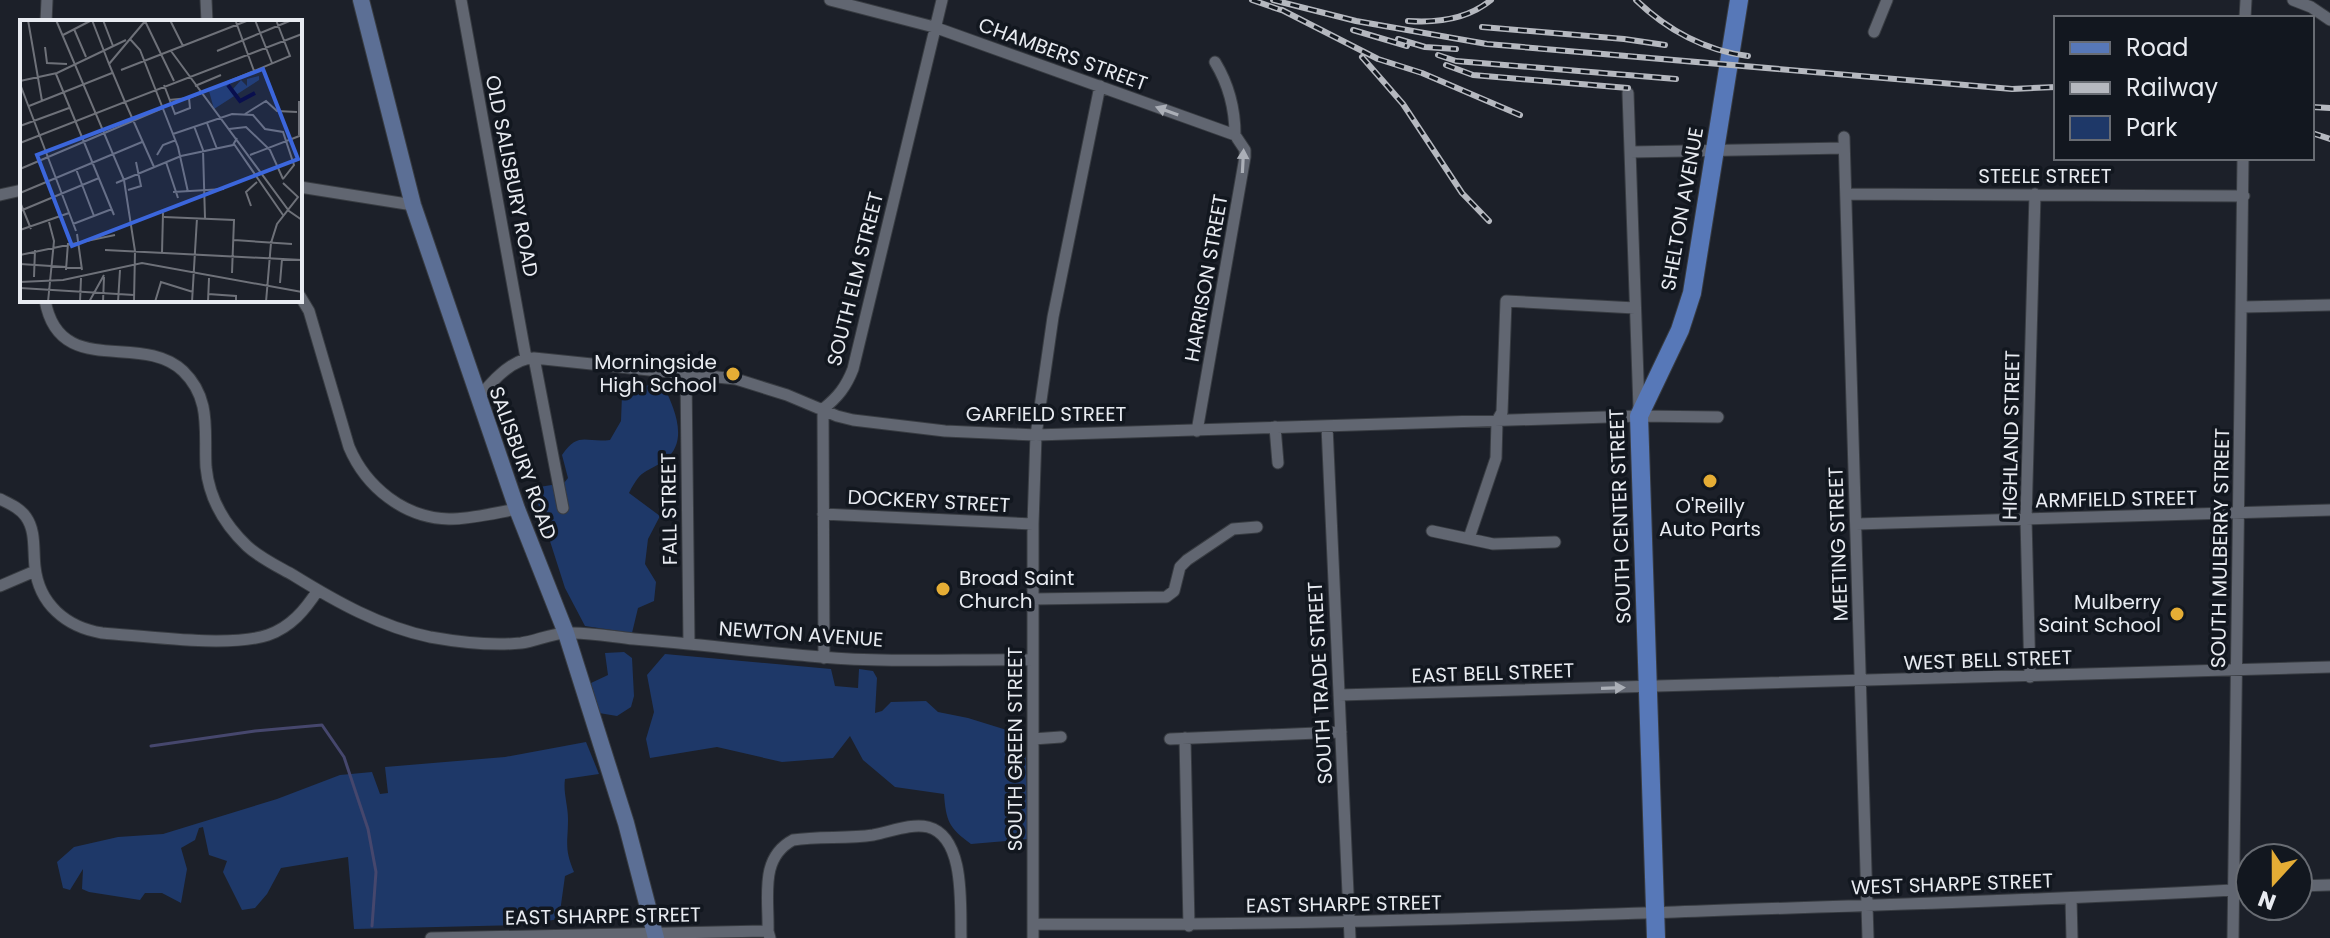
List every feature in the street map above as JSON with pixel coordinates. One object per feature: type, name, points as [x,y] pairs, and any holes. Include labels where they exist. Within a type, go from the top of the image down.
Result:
[{"type":"main road","name":"SHELTON AVENUE","points":[[1639,416],[1680,330],[1692,293],[1739,0]]},
{"type":"main road","name":"SOUTH CENTER STREET","points":[[1639,416],[1656,938]]},
{"type":"street","points":[[46,20],[47,0]]},
{"type":"street","points":[[206,0],[207,20]]},
{"type":"street","name":"SALISBURY ROAD","points":[[361,0],[413,205],[517,509],[566,633],[626,823],[655,935]]},
{"type":"street","name":"OLD SALISBURY ROAD","points":[[461,0],[521,319],[563,508]]},
{"type":"street","name":"CHAMBERS STREET","points":[[830,0],[934,27],[1235,135]]},
{"type":"street","name":"SOUTH ELM STREET","points":[[823,409],[837,399],[853,369],[942,0]]},
{"type":"street","points":[[1874,32],[1887,0]]},
{"type":"street","points":[[2293,0],[2311,7],[2330,20]]},
{"type":"street","name":"HARRISON STREET","points":[[1197,431],[1245,157],[1245,150],[1235,135],[1225,79],[1215,62]]},
{"type":"street","name":"SOUTH GREEN STREET","points":[[1033,938],[1033,524],[1036,435],[1053,317],[1100,86]]},
{"type":"street","name":"SOUTH CENTER STREET","points":[[1628,93],[1639,416]]},
{"type":"street","name":"MEETING STREET","points":[[1715,151],[1844,142],[1868,938]]},
{"type":"street","points":[[1630,152],[1715,151]]},
{"type":"street","name":"SOUTH MULBERRY STREET","points":[[2233,938],[2243,160]]},
{"type":"street","points":[[302,187],[413,205]]},
{"type":"street","points":[[0,195],[20,190]]},
{"type":"street","name":"STEELE STREET","points":[[1846,194],[2244,196]]},
{"type":"street","name":"HIGHLAND STREET","points":[[2030,677],[2026,519],[2035,194]]},
{"type":"street","points":[[302,299],[309,311],[349,447],[358,469],[374,487],[409,509],[437,517],[466,517],[517,509]]},
{"type":"street","points":[[1469,538],[1496,458],[1497,421],[1502,412],[1506,301],[1635,308]]},
{"type":"street","name":"NEWTON AVENUE","points":[[45,302],[56,330],[72,343],[90,349],[148,356],[181,368],[195,385],[204,405],[206,469],[219,510],[232,531],[251,549],[318,590],[379,621],[431,637],[519,643],[566,633],[824,658],[1033,660]]},
{"type":"street","points":[[2242,307],[2330,305]]},
{"type":"street","points":[[478,399],[491,382],[530,358]]},
{"type":"street","name":"GARFIELD STREET","points":[[530,358],[751,382],[837,416],[945,431],[1036,435],[1639,416],[1718,417]]},
{"type":"street","name":"FALL STREET","points":[[686,374],[689,643]]},
{"type":"street","points":[[823,409],[824,658]]},
{"type":"street","name":"SOUTH TRADE STREET","points":[[1327,426],[1350,938]]},
{"type":"street","points":[[1275,427],[1278,463]]},
{"type":"street","points":[[0,499],[21,511],[31,527],[35,571],[51,607],[82,630],[219,640],[258,637],[289,625],[306,609],[318,590]]},
{"type":"street","name":"ARMFIELD STREET","points":[[1856,524],[2330,510]]},
{"type":"street","name":"DOCKERY STREET","points":[[823,514],[1033,524]]},
{"type":"street","points":[[1033,599],[1166,597],[1174,591],[1180,567],[1187,560],[1233,529],[1257,527]]},
{"type":"street","points":[[1432,531],[1493,544],[1555,542]]},
{"type":"street","points":[[0,586],[35,571]]},
{"type":"street","name":"WEST BELL STREET","points":[[1648,687],[2330,667]]},
{"type":"street","name":"EAST BELL STREET","points":[[1339,695],[1648,687]]},
{"type":"street","points":[[1170,739],[1341,732]]},
{"type":"street","points":[[1033,739],[1061,737]]},
{"type":"street","points":[[1185,738],[1189,926]]},
{"type":"street","points":[[769,934],[769,869],[781,846],[806,838],[876,835],[910,827],[928,827],[943,835],[954,849],[960,894],[961,938]]},
{"type":"street","name":"WEST SHARPE STREET","points":[[1655,913],[2233,890]]},
{"type":"street","points":[[2071,898],[2072,938]]},
{"type":"street","name":"EAST SHARPE STREET","points":[[1033,924],[1189,926],[1655,913]]},
{"type":"street","name":"EAST SHARPE STREET","points":[[431,938],[769,934]]},
{"type":"green space","points":[[628,384],[664,387],[675,414],[678,434],[673,452],[641,475],[629,493],[660,516],[648,539],[645,564],[656,582],[654,601],[638,608],[632,633],[585,626],[565,588],[533,488],[564,483],[568,478],[562,455],[573,443],[578,440],[610,440],[621,421],[622,395]]},
{"type":"green space","points":[[624,652],[632,658],[634,696],[631,707],[617,716],[599,713],[591,683],[608,675],[605,653]]},
{"type":"green space","points":[[665,654],[831,669],[835,686],[858,688],[859,669],[873,671],[877,678],[875,713],[891,702],[926,701],[938,712],[1020,734],[1026,759],[1028,839],[971,844],[950,823],[944,794],[895,787],[863,760],[850,736],[833,758],[782,762],[717,747],[650,758],[646,739],[654,712],[647,675]]},
{"type":"green space","points":[[586,742],[599,774],[565,779],[568,851],[574,872],[565,876],[559,919],[523,925],[354,929],[348,857],[281,868],[267,894],[255,908],[242,910],[223,872],[227,861],[209,855],[203,827],[199,828],[195,840],[181,848],[187,869],[181,903],[162,893],[145,893],[140,900],[89,892],[82,889],[83,869],[70,890],[63,888],[57,862],[74,847],[118,837],[163,834],[277,799],[340,775],[372,772],[380,794],[388,793],[385,767],[505,757]]},
{"type":"waterway","points":[[151,746],[322,725],[344,757],[368,829],[376,872],[372,926]]},
{"type":"railway","points":[[1252,0],[1281,10]]},
{"type":"railway","points":[[1273,0],[1356,21],[1487,44],[2012,89],[2054,87]]},
{"type":"railway","points":[[1408,21],[1451,18],[1472,12],[1491,0]]},
{"type":"railway","points":[[1636,0],[1674,30],[1702,44],[1748,56]]},
{"type":"railway","points":[[1282,10],[1378,59],[1422,73],[1520,115]]},
{"type":"railway","points":[[1482,27],[1665,45]]},
{"type":"railway","points":[[1353,30],[1407,46]]},
{"type":"railway","points":[[1398,39],[1425,47],[1456,49]]},
{"type":"railway","points":[[1438,55],[1456,61],[1676,79]]},
{"type":"railway","points":[[1362,57],[1403,104],[1462,193],[1489,221]]},
{"type":"railway","points":[[1446,65],[1473,75],[1628,88]]},
{"type":"railway","points":[[2314,107],[2330,108]]},
{"type":"railway","points":[[2314,134],[2330,139]]},
{"type":"place","name":"Morningside High School","points":[[733,374]]},
{"type":"place","name":"O'Reilly Auto Parts","points":[[1710,481]]},
{"type":"place","name":"Broad Saint Church","points":[[943,589]]},
{"type":"place","name":"Mulberry Saint School","points":[[2177,614]]}]
